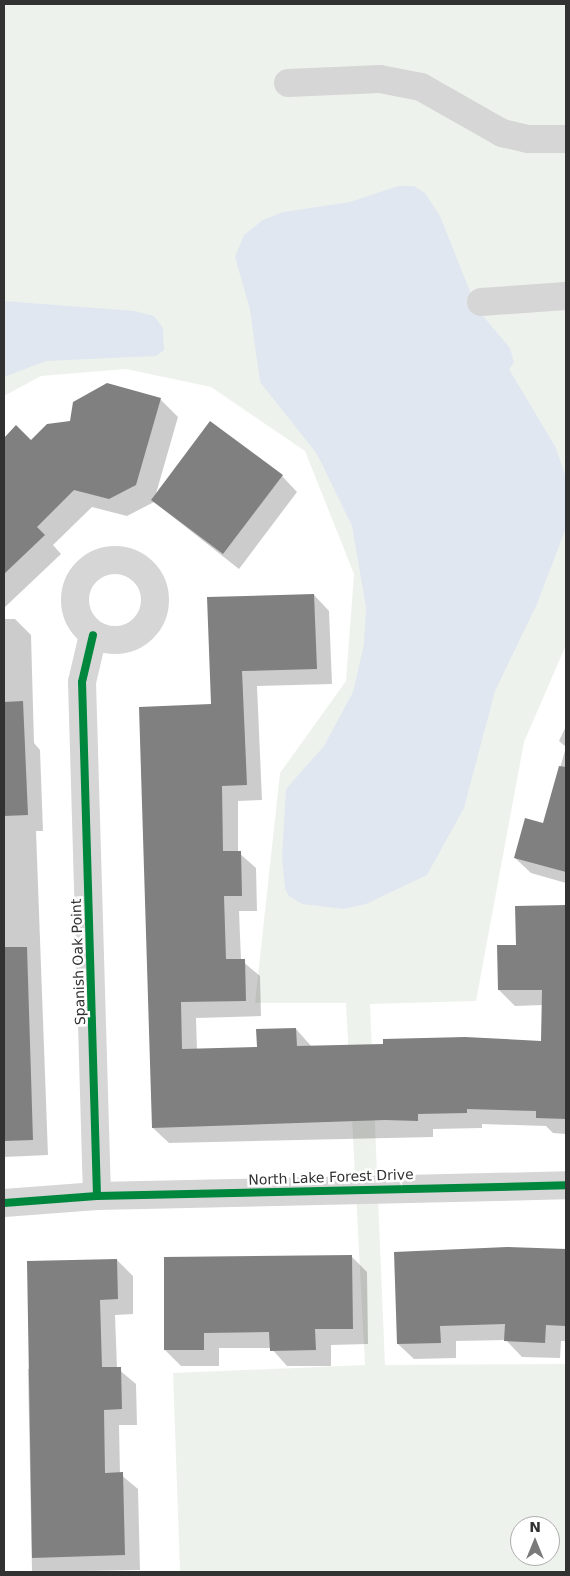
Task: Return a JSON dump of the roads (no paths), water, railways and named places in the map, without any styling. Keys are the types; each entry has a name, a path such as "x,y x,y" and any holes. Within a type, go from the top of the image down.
{"street":[{"path":"288,83 380,79 421,86 502,133 528,139 566,139"},
{"path":"482,302 566,296"},
{"name":"Spanish Oak Point","path":"93,635 82,682 96,1196"},
{"name":"North Lake Forest Drive","path":"96,1196 566,1185"},
{"path":"4,1203 96,1196"}]}
